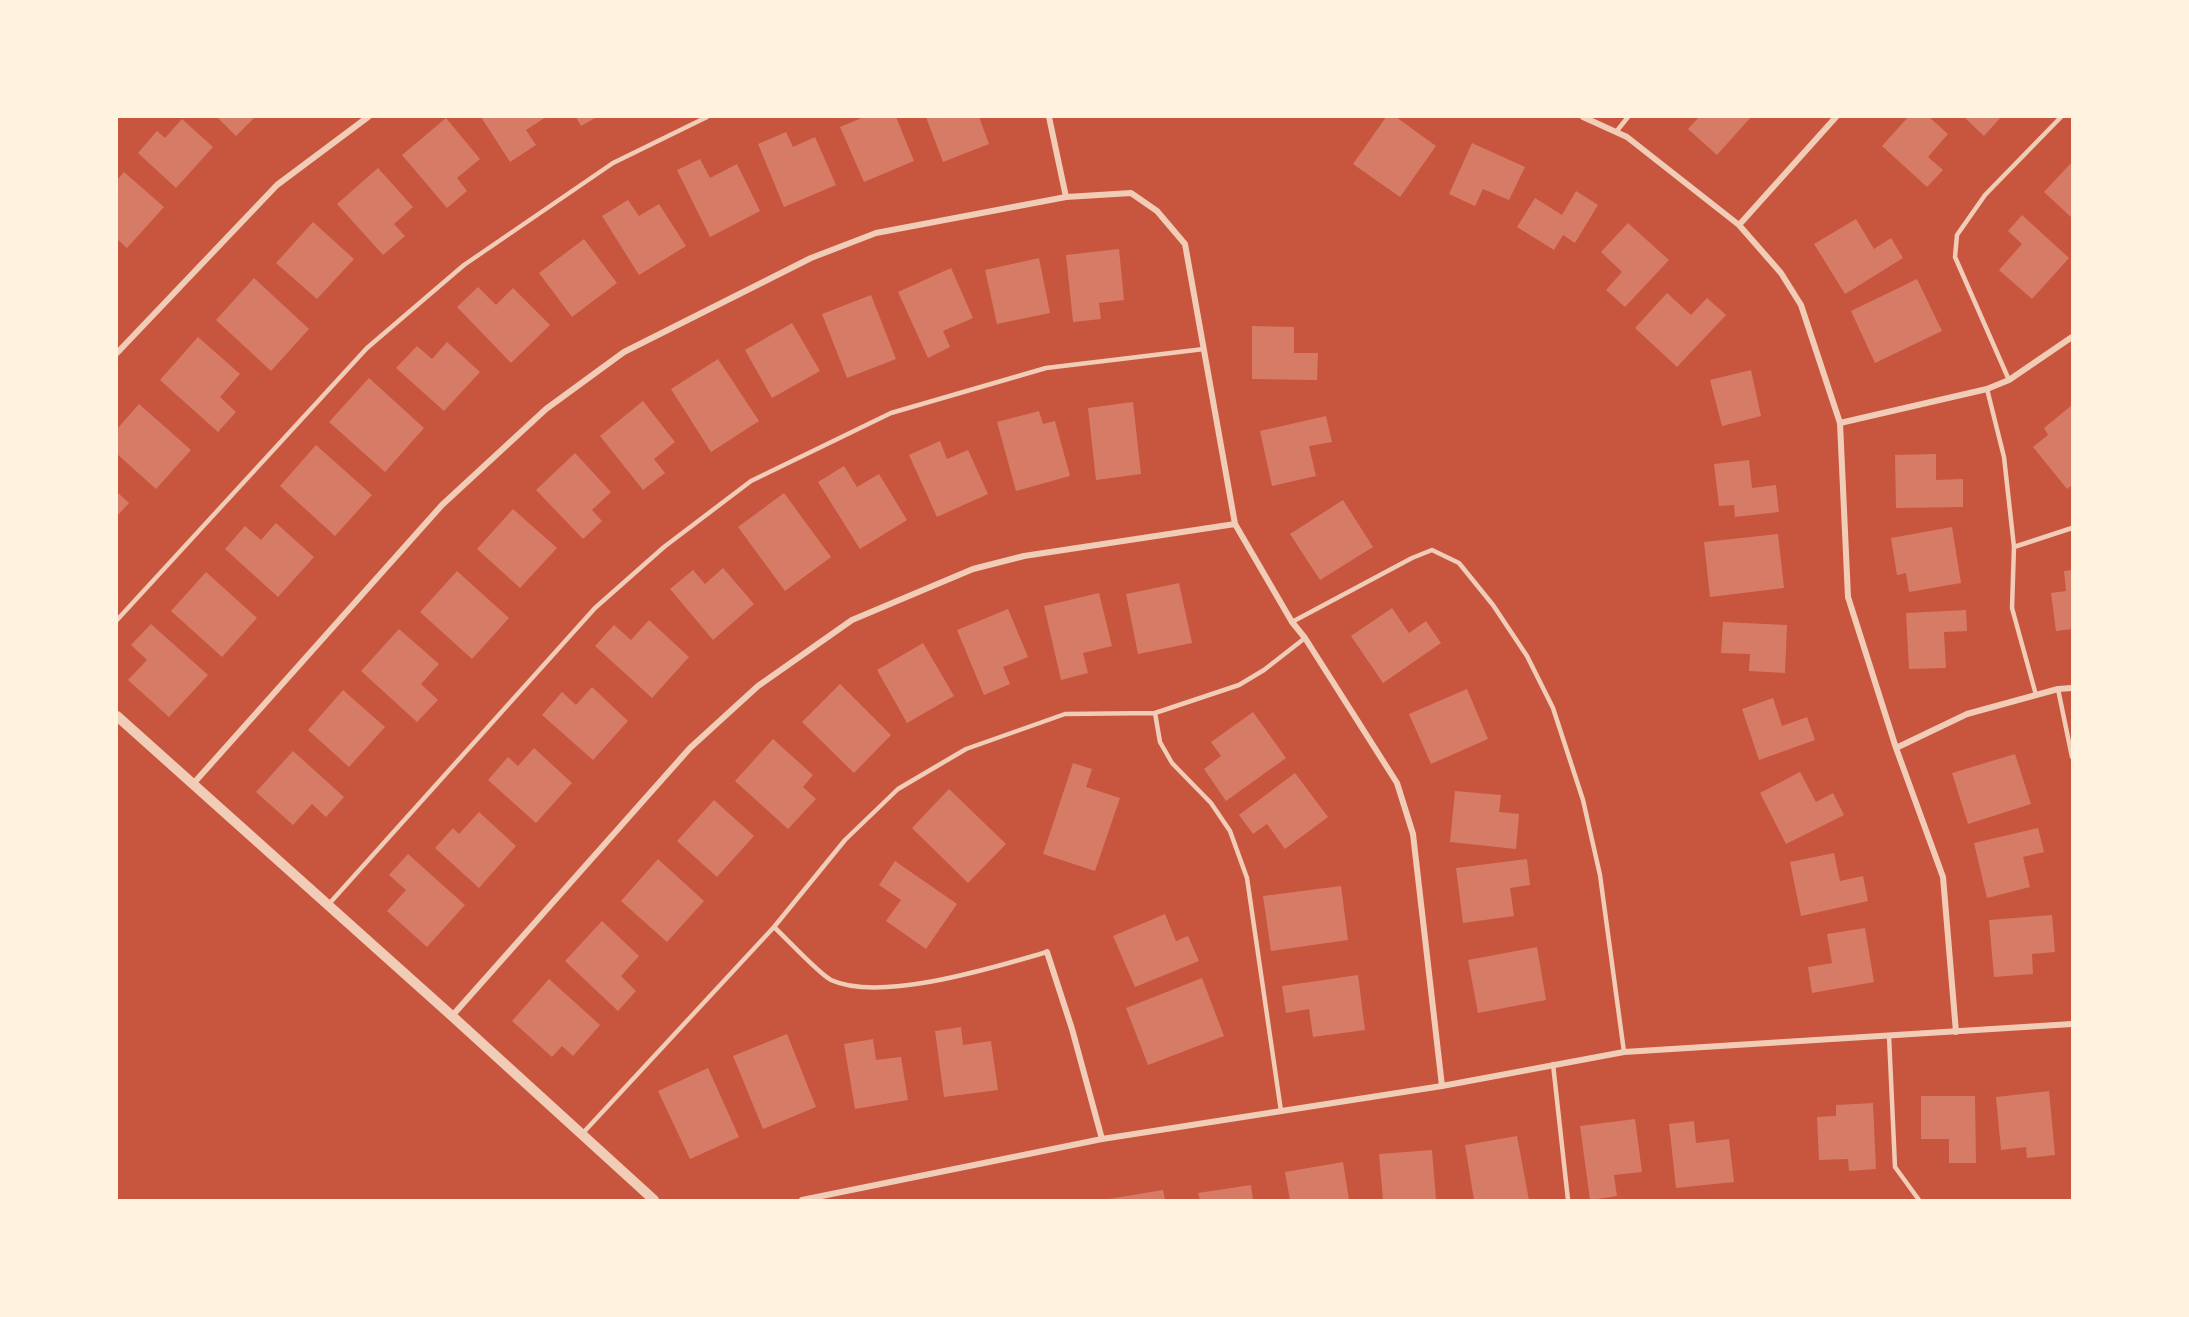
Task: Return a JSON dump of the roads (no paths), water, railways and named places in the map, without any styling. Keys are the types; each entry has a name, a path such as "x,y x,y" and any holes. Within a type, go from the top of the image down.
{"street":[{"path":"117,352 277,186 368,117"},
{"path":"1049,117 1066,197"},
{"path":"1583,117 1627,137 1739,225 1781,273 1801,305 1840,423 1848,597 1896,748 1943,877 1956,1032"},
{"path":"1739,225 1836,117"},
{"path":"193,783 442,505 546,408 624,352 811,258 876,233 1066,197 1131,194 1157,211 1185,243 1235,524 1292,622 1305,638 1397,783 1413,834 1442,1086"},
{"path":"1840,423 1987,389 2009,380 2072,337"},
{"path":"452,1016 690,748 758,686 852,620 973,569 1024,556 1235,524"},
{"path":"1896,748 1967,714 2058,689 2072,688"},
{"path":"117,716 654,1200"},
{"path":"1047,952 1072,1029 1102,1139"},
{"path":"802,1200 1102,1139 1442,1086 1624,1052 2072,1024"}],"lane":[{"path":"117,620 368,348 455,272 613,163 707,117"},
{"path":"1616,132 1628,117"},
{"path":"2009,380 1955,257 1957,235 1985,195 2061,117"},
{"path":"328,905 595,608 664,547 751,482 891,413 1046,368 1204,349"},
{"path":"1987,389 2004,457 2014,547 2012,608 2036,695"},
{"path":"2014,547 2072,528"},
{"path":"1292,622 1412,558 1432,550 1459,563 1493,605 1527,656 1553,708 1583,800 1600,875 1624,1052"},
{"path":"582,1134 774,927 845,840 898,789 966,749 1065,714 1155,713 1239,686 1305,638"},
{"path":"2058,689 2072,757"},
{"path":"1155,713 1160,742 1172,763 1211,803 1230,831 1247,878 1281,1111"},
{"path":"774,927 830,980 858,988 893,987 979,972 1047,952"},
{"path":"1889,1036 1896,1167 1919,1200"},
{"path":"1553,1064 1568,1200"}]}
